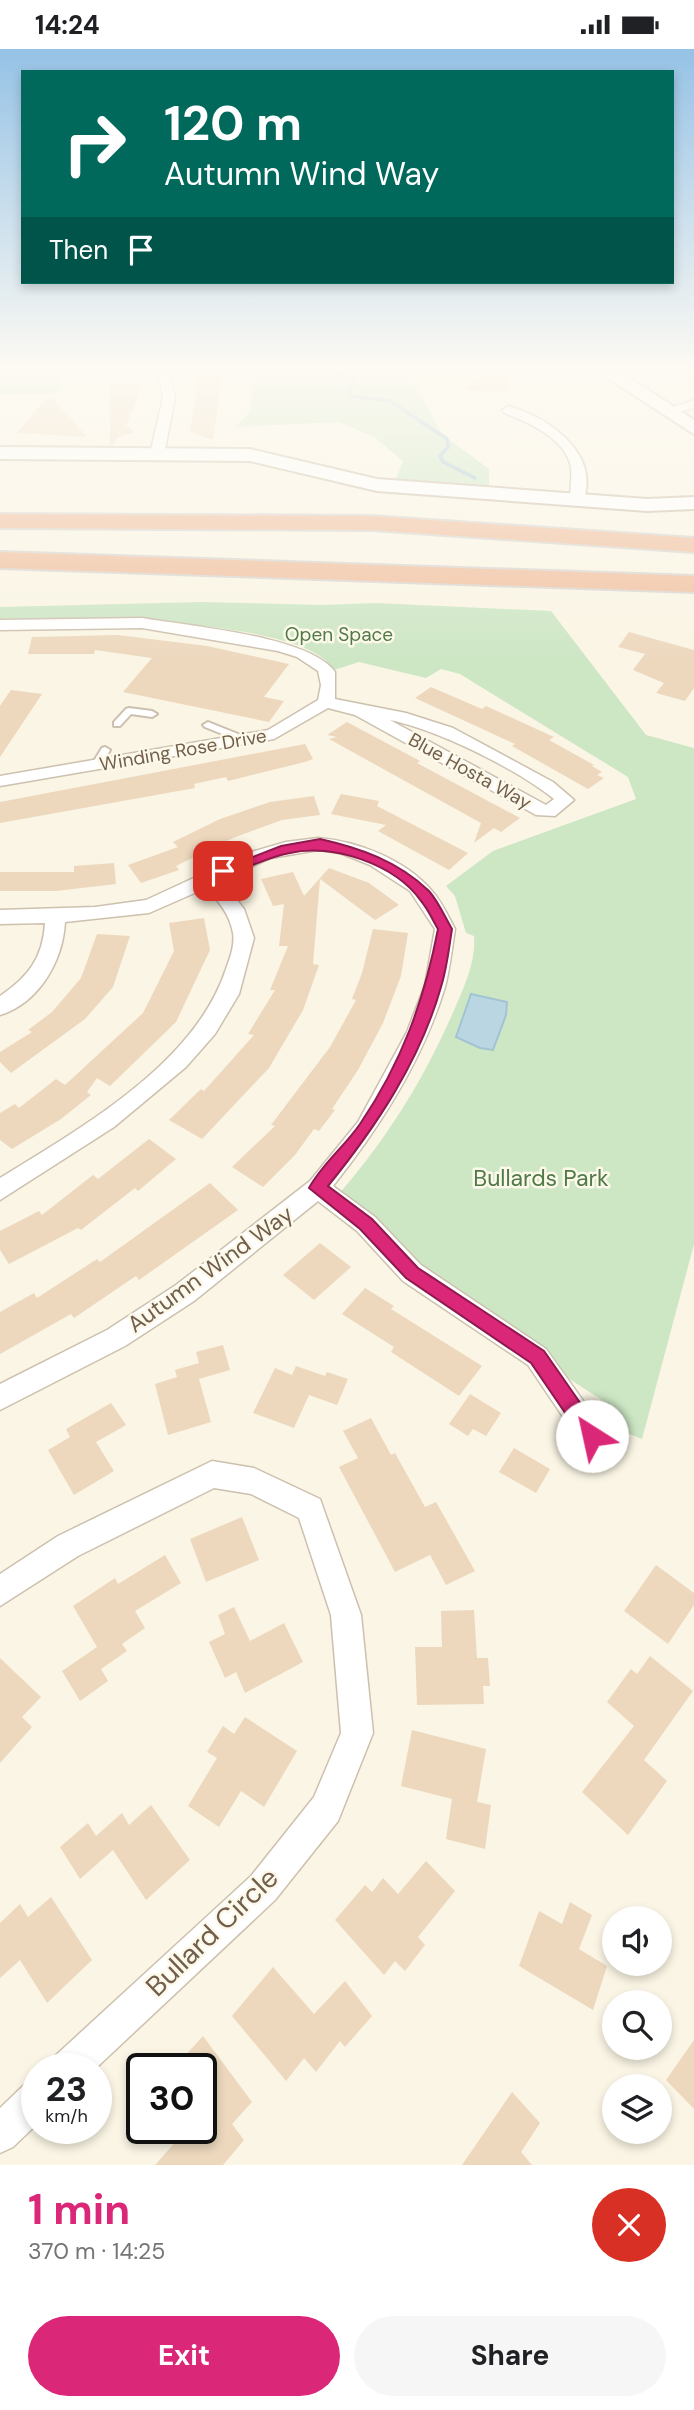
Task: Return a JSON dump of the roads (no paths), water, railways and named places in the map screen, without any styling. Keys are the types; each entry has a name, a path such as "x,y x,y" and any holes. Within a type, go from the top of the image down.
{"highway":[{"path":"156,520 372,534 464,548"},
{"path":"0,521 372,523 694,545"},
{"path":"0,542 319,547"},
{"path":"402,549 464,548 694,561"},
{"path":"0,560 694,584"},
{"path":"0,583 427,594 694,596"},
{"path":"427,594 694,609"}],"street":[{"path":"291,465 377,485 647,505 694,503"},
{"path":"577,465 578,501"},
{"path":"0,625 142,623 280,647 318,661 328,672 331,684 326,702"},
{"name":"Blue Hosta Way","path":"326,702 361,711 402,716 443,728 478,746 565,800 548,812 534,808 361,711"},
{"name":"Winding Rose Drive","path":"0,781 274,734 326,702"},
{"name":"Autumn Wind Way","path":"0,917 55,916 146,907 180,896 237,864 286,849 320,844 356,852 393,870 425,895 445,929 435,985 418,1033 366,1128 318,1188 185,1293 116,1338 0,1398"},
{"path":"0,1190 76,1144 124,1107 179,1061 211,1022 237,980 244,935 232,903 209,879"},
{"path":"0,1007 42,973 52,953 55,916"},
{"path":"318,1188 366,1224 412,1273 537,1357 592,1436"},
{"name":"Bullard Circle","path":"0,1591 68,1546 212,1474 254,1481 310,1509 346,1615 357,1733 326,1808 264,1888 85,2053"},
{"path":"0,2134 21,2114"}],"lane":[{"path":"117,724 129,711 152,713"},
{"path":"208,725 245,740"},
{"path":"96,766 104,750"}],"water":[{"path":"471,994 507,1002 506,1015 493,1050 480,1048 456,1037"}],"waterway":[{"path":"448,465 475,478"}],"park label":[{"name":"Open Space","path":"339,634"},
{"name":"Bullards Park","path":"541,1178"}]}
